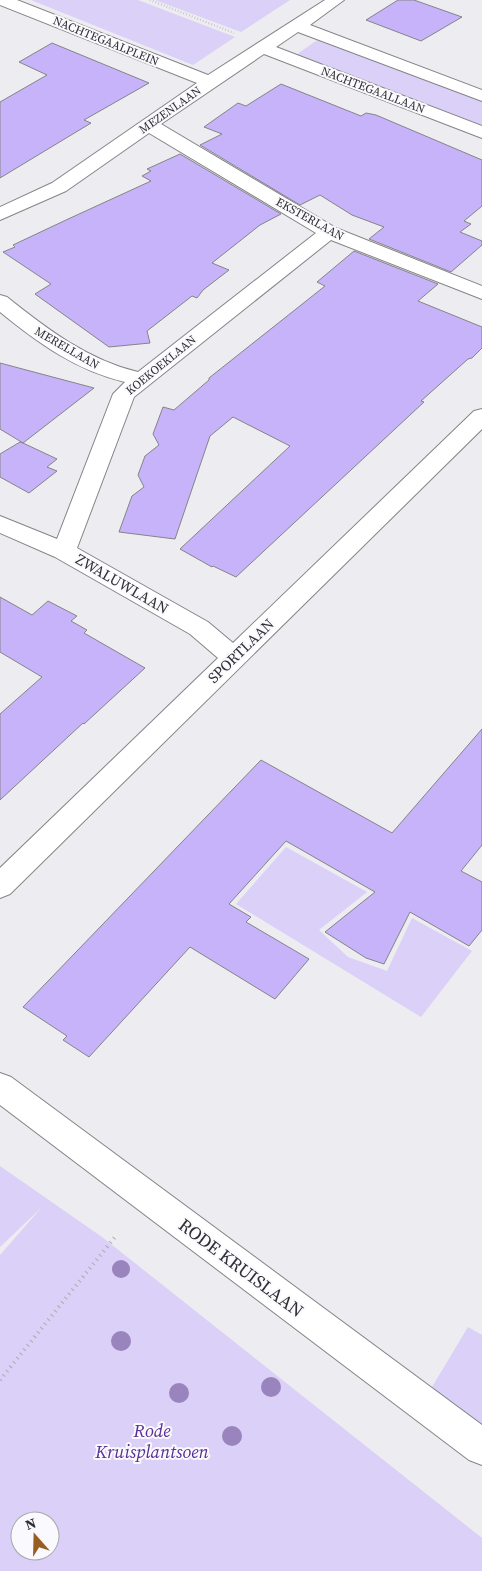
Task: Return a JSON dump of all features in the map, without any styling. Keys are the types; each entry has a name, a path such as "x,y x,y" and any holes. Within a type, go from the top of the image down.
{"street":[{"name":"NACHTEGAALPLEIN","path":"2,0 210,82"},
{"name":"MEZENLAAN","path":"0,214 59,187 210,82 336,0"},
{"path":"298,26 482,96"},
{"name":"NACHTEGAALLAAN","path":"266,47 482,132"},
{"name":"EKSTERLAAN","path":"149,125 329,232 482,293"},
{"name":"KOEKOEKLAAN","path":"64,551 124,394 329,232"},
{"name":"MERELLAAN","path":"0,301 31,327 63,348 104,369 141,379"},
{"name":"SPORTLAAN","path":"0,886 482,416"},
{"name":"ZWALUWLAAN","path":"0,524 64,551 199,628 234,658"},
{"name":"RODE KRUISLAAN","path":"0,1087 482,1447"}],"path":[{"path":"150,0 266,47"},
{"path":"0,1380 115,1237"}],"green space":[{"path":"31,0 138,0 235,37 193,65"},
{"path":"155,0 290,0 241,32"},
{"path":"320,38 482,101 482,127 296,55"},
{"path":"286,847 367,892 319,930 348,957 387,971 412,918 472,951 421,1017 236,904"},
{"name":"Rode Kruisplantsoen","path":"0,1166 102,1237 482,1538 482,1571 0,1571 0,1255 42,1207 0,1247"},
{"path":"468,1327 482,1335 482,1446 423,1402"}],"building":[{"path":"398,0 414,0 462,17 421,41 366,20"},
{"path":"52,43 149,83 84,120 91,123 0,178 0,102 47,75 19,62"},
{"path":"281,84 361,116 366,113 376,115 482,160 482,206 464,221 471,224 460,232 482,241 482,245 451,272 369,239 384,227 352,215 320,195 300,205 200,145 222,134 204,127 238,103 246,106"},
{"path":"180,154 281,214 260,225 212,263 229,270 203,290 197,298 192,296 147,331 150,343 109,347 35,294 51,284 3,252 15,247 13,245 151,181 142,176 151,171 147,169"},
{"path":"354,251 438,284 418,301 482,327 482,348 421,401 424,402 236,577 212,567 180,549 290,446 233,417 210,436 175,539 119,532 132,496 144,487 138,475 145,456 159,445 153,434 163,407 174,410 209,378 325,286 317,282"},
{"path":"0,363 94,388 23,443 0,429"},
{"path":"20,442 57,459 47,467 57,471 29,493 0,477 0,454"},
{"path":"0,597 32,615 48,601 77,616 71,621 87,630 84,633 145,668 0,800 0,714 42,677 0,652"},
{"path":"482,729 482,845 461,871 482,882 482,930 469,946 410,912 384,964 366,958 325,932 375,892 286,841 229,904 251,917 246,922 309,959 275,999 190,947 89,1057 63,1040 67,1036 23,1007 261,760 392,833"}]}
